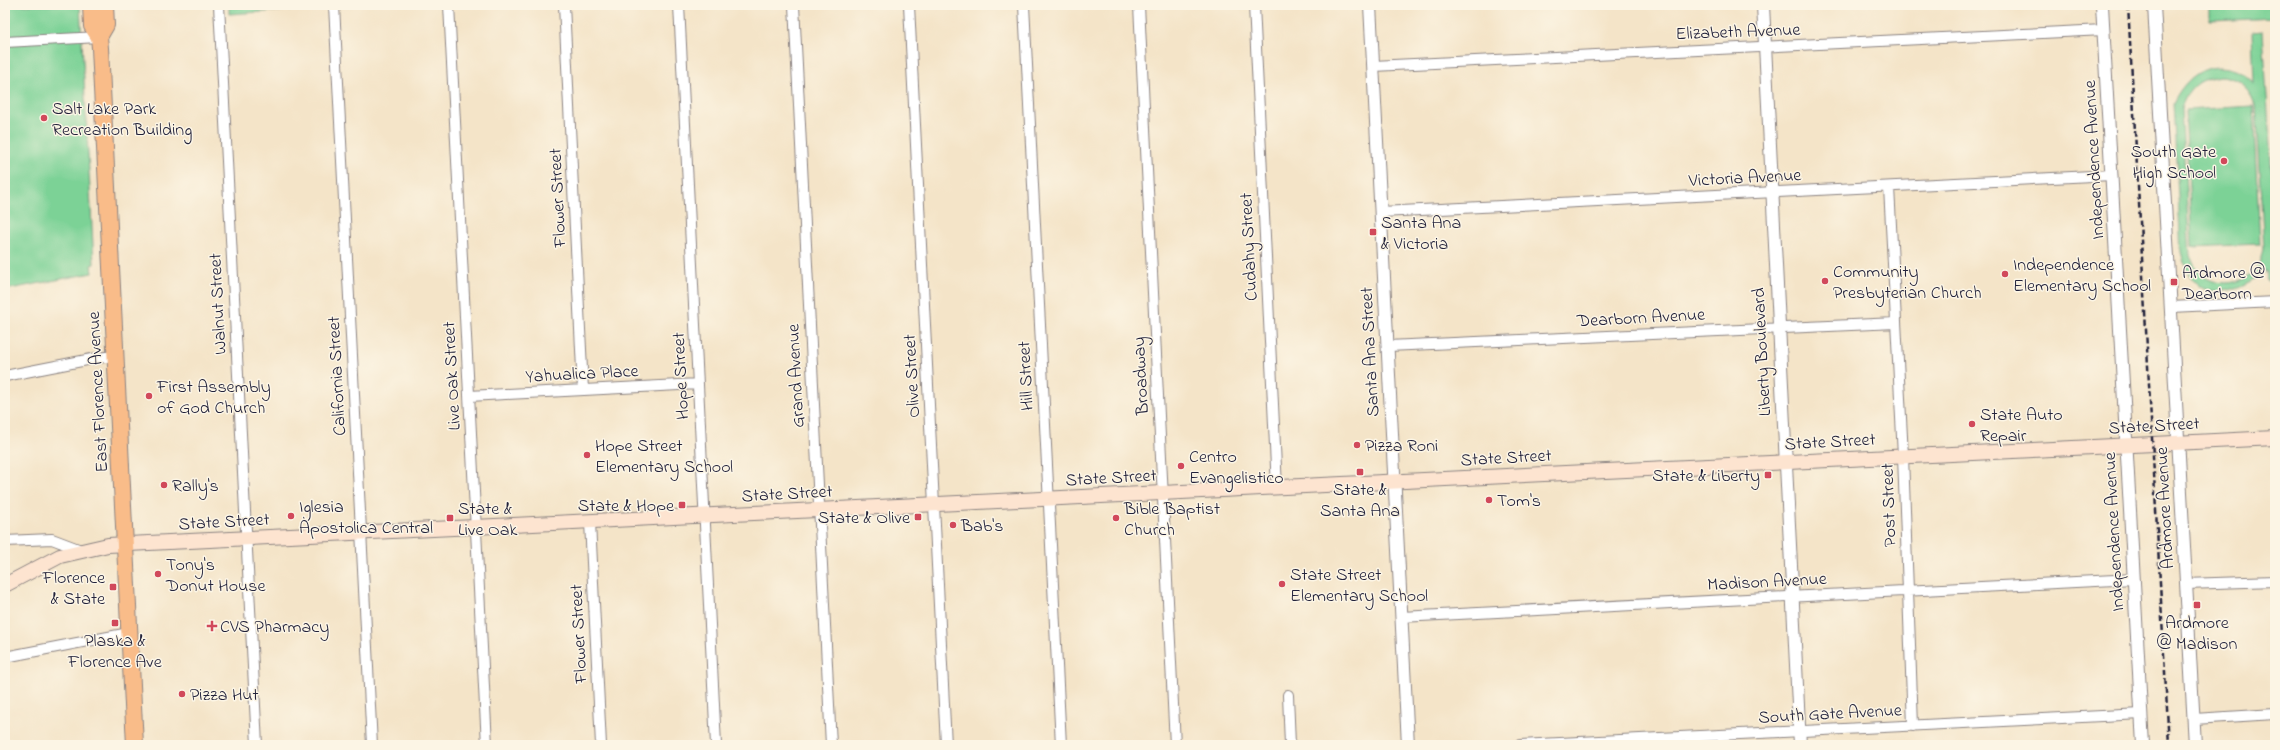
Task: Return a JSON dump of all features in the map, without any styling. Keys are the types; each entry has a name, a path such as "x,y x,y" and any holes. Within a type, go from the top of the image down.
{"main road":[{"name":"East Florence Avenue","path":"91,5 92,26 99,37 135,745"},
{"name":"East Florence Avenue","path":"99,37 106,26 105,5"},
{"name":"State Street","path":"5,585 50,560 81,550 124,544 360,534 2275,438"}],"street":[{"name":"Walnut Street","path":"219,5 257,745"},
{"name":"California Street","path":"334,5 372,745"},
{"name":"Live Oak Street","path":"449,5 487,745"},
{"name":"Flower Street","path":"564,5 583,390"},
{"name":"Hope Street","path":"679,5 716,745"},
{"name":"Grand Avenue","path":"794,5 831,745"},
{"name":"Olive Street","path":"909,5 946,745"},
{"name":"Hill Street","path":"1024,5 1061,745"},
{"name":"Broadway","path":"1139,5 1175,745"},
{"name":"Cudahy Street","path":"1254,5 1277,488"},
{"name":"Santa Ana Street","path":"1370,5 1388,346 1393,482 1408,745"},
{"name":"Liberty Boulevard","path":"1763,5 1800,745"},
{"name":"Independence Avenue","path":"2102,5 2143,745"},
{"name":"Ardmore Avenue","path":"2154,5 2195,745"},
{"name":"Elizabeth Avenue","path":"1373,66 2104,30"},
{"path":"5,42 99,37"},
{"name":"Victoria Avenue","path":"1381,212 2112,175"},
{"name":"Post Street","path":"1889,186 1903,456 1913,726"},
{"path":"2171,308 2275,302"},
{"name":"Dearborn Avenue","path":"1388,346 1896,323"},
{"path":"5,376 97,358 115,356"},
{"name":"Yahualica Place","path":"469,396 698,384"},
{"name":"Flower Street","path":"590,522 601,745"},
{"path":"5,541 52,539 81,550"},
{"name":"Madison Avenue","path":"1401,617 2134,579"},
{"path":"2186,584 2275,581"},
{"path":"5,656 129,633"},
{"path":"1288,695 1290,745"},
{"name":"South Gate Avenue","path":"1520,745 2142,714"},
{"path":"2194,719 2275,714"}],"green space":[{"path":"5,5 80,5 94,264 91,265 92,273 5,290"},
{"path":"229,5 325,5 325,8 229,14"},
{"path":"2210,5 2275,5 2275,18 2210,21"},
{"path":"2263,31 2275,229 2275,281 2267,281 2266,270 2242,286 2222,291 2213,291 2204,288 2193,280 2186,269 2181,252 2173,103 2178,93 2192,77 2209,68 2219,67 2230,69 2243,74 2254,83 2252,32","holes":["2213,77 2227,77 2238,81 2246,89 2255,106 2264,248 2260,263 2255,271 2248,277 2239,281 2221,283 2212,281 2197,270 2190,256 2181,108 2187,95 2200,82"]},
{"path":"2253,106 2260,244 2192,247 2185,110"}],"railway":[{"path":"2128,5 2169,745"}],"place":[{"name":"Salt Lake Park Recreation Building","path":"44,118"},
{"name":"South Gate High School","path":"2224,161"},
{"name":"Santa Ana & Victoria","path":"1373,232"},
{"name":"Independence Elementary School","path":"2005,274"},
{"name":"Community Presbyterian Church","path":"1825,281"},
{"name":"Ardmore @ Dearborn","path":"2174,282"},
{"name":"First Assembly of God Church","path":"149,396"},
{"name":"State Auto Repair","path":"1972,424"},
{"name":"Pizza Roni","path":"1357,445"},
{"name":"Hope Street Elementary School","path":"587,455"},
{"name":"Centro Evangelistico","path":"1181,466"},
{"name":"State & Santa Ana","path":"1360,472"},
{"name":"State & Liberty","path":"1768,475"},
{"name":"Rally's","path":"164,485"},
{"name":"Tom's","path":"1489,500"},
{"name":"State & Hope","path":"682,505"},
{"name":"Iglesia Apostolica Central","path":"291,516"},
{"name":"State & Olive","path":"918,517"},
{"name":"State & Live Oak","path":"450,518"},
{"name":"Bible Baptist Church","path":"1116,518"},
{"name":"Bab's","path":"953,525"},
{"name":"Tony's Donut House","path":"158,574"},
{"name":"State Street Elementary School","path":"1282,584"},
{"name":"Florence & State","path":"113,587"},
{"name":"Ardmore @ Madison","path":"2197,605"},
{"name":"Plaska & Florence Ave","path":"115,623"},
{"name":"CVS Pharmacy","path":"212,626"},
{"name":"Pizza Hut","path":"182,694"}]}
